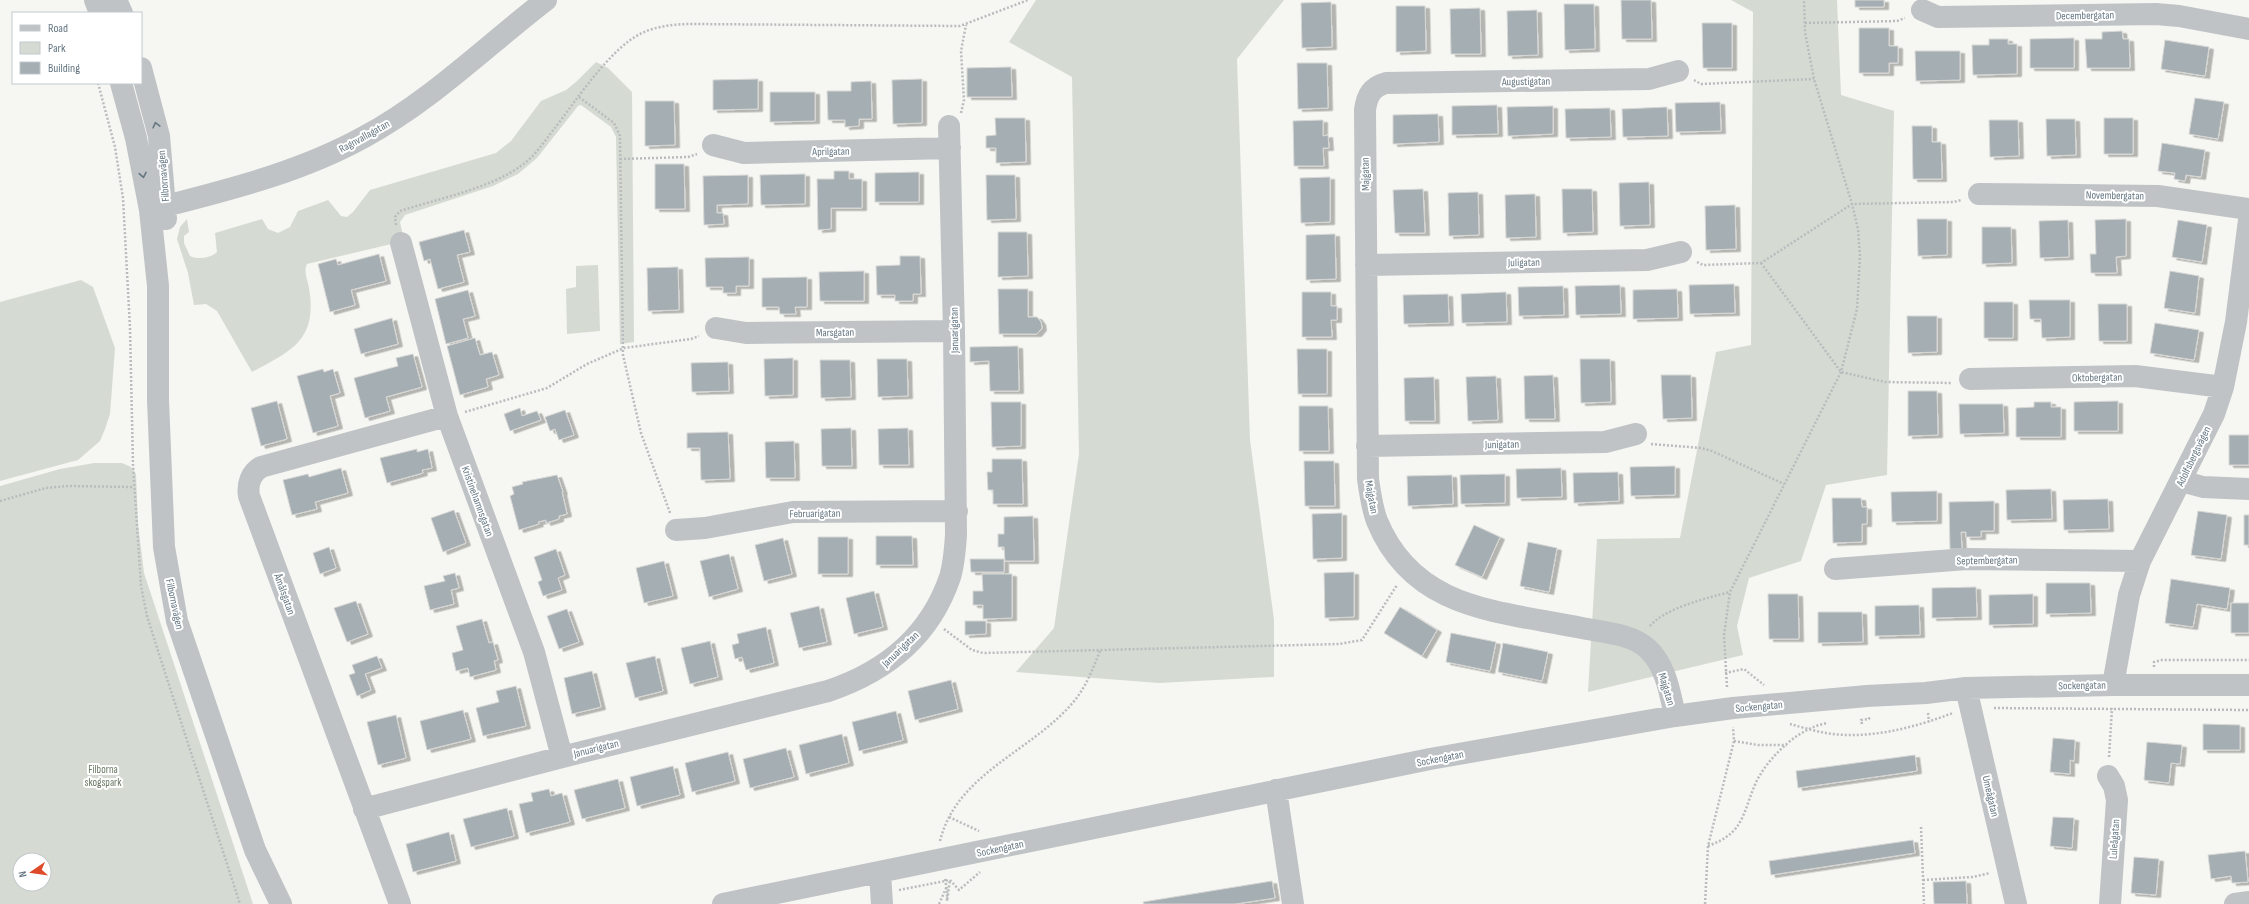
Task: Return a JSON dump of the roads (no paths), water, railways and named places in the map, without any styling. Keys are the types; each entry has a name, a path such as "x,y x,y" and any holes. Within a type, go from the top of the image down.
{"street":[{"path":"95,0 100,12"},
{"path":"116,0 122,12"},
{"name":"Ragnvallagatan","path":"158,208 281,173 323,158 365,137 428,95 546,0"},
{"name":"Decembergatan","path":"1922,10 1938,17 2156,14 2179,16 2249,29"},
{"name":"Augustigatan","path":"1373,88 1386,83 1649,79 1678,71"},
{"name":"Filbornavägen","path":"142,72 159,136 158,400 163,531 177,621 255,850 280,904"},
{"name":"Filbornavägen","path":"121,84 136,138 158,208"},
{"name":"Majgatan","path":"1373,88 1366,101 1365,110 1366,265 1368,479 1377,519 1394,553 1418,579 1441,594 1478,607 1607,632 1638,642 1648,649 1664,673 1675,716"},
{"name":"Januarigatan","path":"364,809 846,685 881,668 896,656 929,618 950,576 956,536 957,511 954,331 949,126"},
{"name":"Aprilgatan","path":"713,145 744,153 950,148"},
{"name":"Novembergatan","path":"1979,194 2158,196 2249,209"},
{"name":"Adolfsbergsvägen","path":"2113,685 2129,595 2140,561 2214,414 2223,387 2236,322 2249,220"},
{"name":"Kristinehamnsgatan","path":"401,243 447,416 534,652 562,757"},
{"name":"Juligatan","path":"1366,265 1647,260 1681,252"},
{"name":"Marsgatan","path":"716,328 746,333 954,331"},
{"name":"Oktobergatan","path":"1970,379 2135,376 2223,387"},
{"name":"Åmålsgatan","path":"400,904 249,496 249,484 256,470 266,466 447,416"},
{"name":"Junigatan","path":"1368,446 1605,442 1636,434"},
{"path":"2181,480 2210,487 2249,489"},
{"name":"Februarigatan","path":"676,530 705,528 793,512 957,511"},
{"name":"Septembergatan","path":"1835,569 1967,559 2140,561"},
{"name":"Sockengatan","path":"723,904 1430,759 1675,716 1733,708 1867,696 1926,693 1969,697 2113,685 2249,685"},
{"name":"Umeågatan","path":"1969,697 2016,904"},
{"name":"Luleågatan","path":"2108,776 2114,786 2117,800 2110,904"},
{"path":"1276,790 1293,904"},
{"path":"880,873 882,904"},
{"path":"2235,904 2249,902"}],"park label":[{"name":"Filborna skogspark","path":"103,775"}]}
